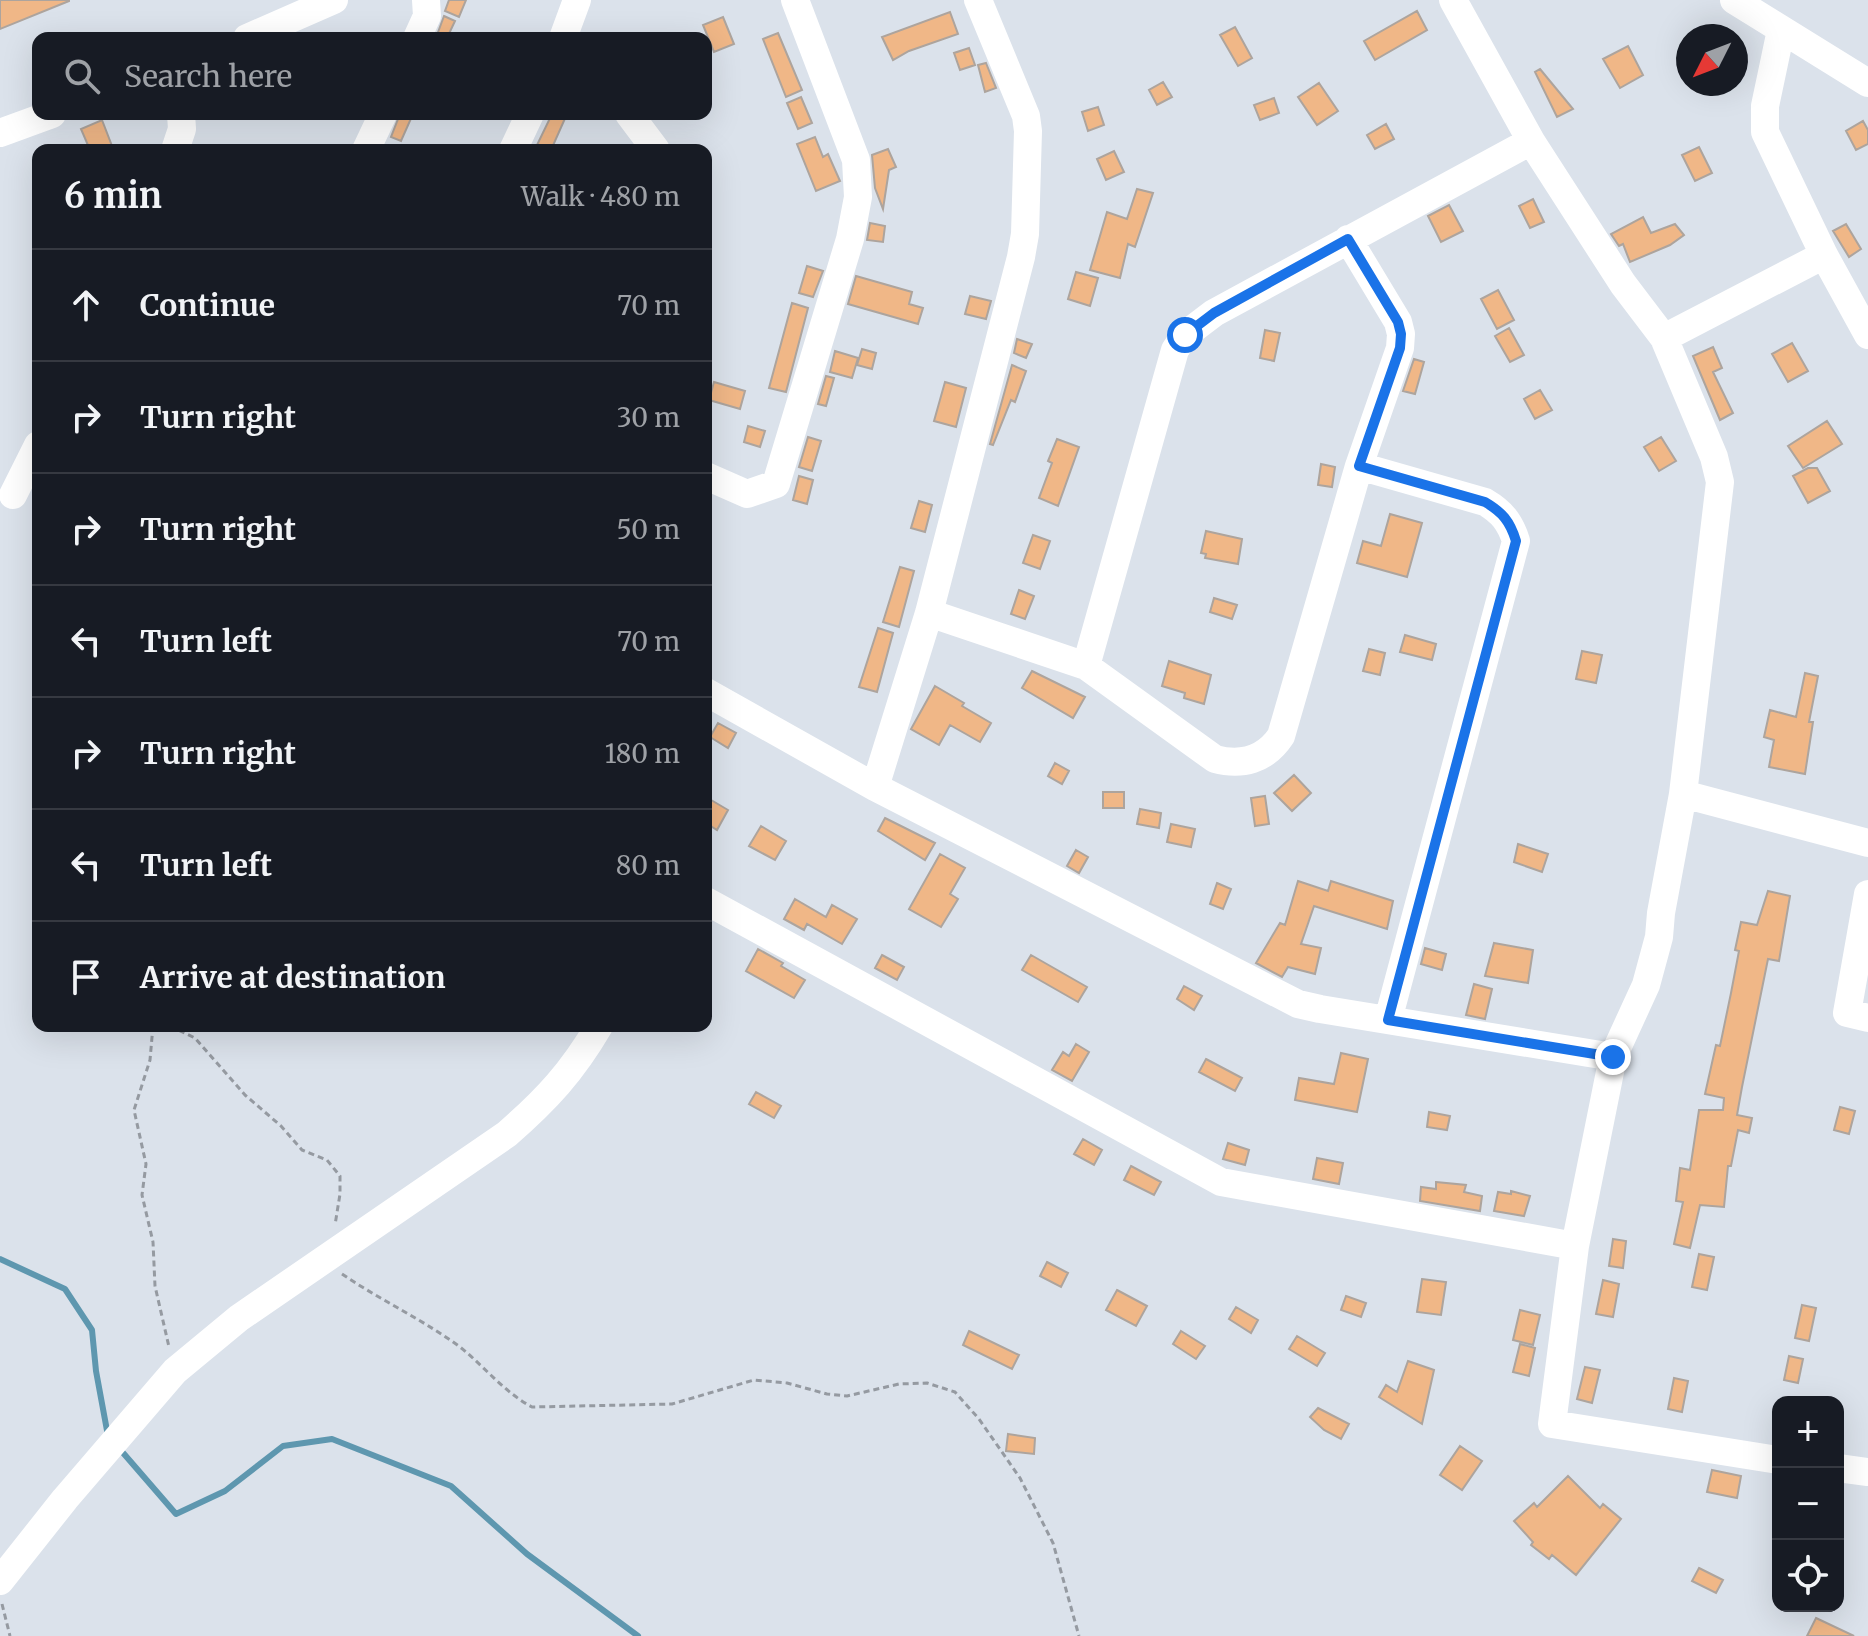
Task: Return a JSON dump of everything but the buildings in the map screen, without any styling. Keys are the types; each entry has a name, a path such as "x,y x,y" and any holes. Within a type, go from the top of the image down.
{"street":[{"path":"261,32 334,0"},
{"path":"420,32 427,16 426,0"},
{"path":"565,32 577,0"},
{"path":"712,479 747,494 776,484 850,239 858,197 856,160 795,0"},
{"path":"875,787 929,613 1025,234 1026,116 978,0"},
{"path":"1453,0 1531,141 1623,284 1664,338 1714,457 1720,482 1683,794 1656,955 1646,985 1613,1057 1575,1246 1552,1424 1772,1459"},
{"path":"1734,0 1868,83"},
{"path":"1781,30 1765,106 1765,132 1824,255 1868,335"},
{"path":"2,125 32,118"},
{"path":"177,144 181,120"},
{"path":"369,144 380,120"},
{"path":"516,144 527,120"},
{"path":"634,120 652,144"},
{"path":"1086,666 1175,350 1185,335 1214,313 1531,141"},
{"path":"929,613 1086,666 1215,759 1242,762 1259,757 1273,748 1281,736 1359,466 1400,348 1398,322 1348,239"},
{"path":"1664,338 1824,255"},
{"path":"13,495 32,457"},
{"path":"1359,466 1485,502 1501,511 1511,525 1516,541 1388,1020"},
{"path":"712,695 875,787 1298,1004 1613,1057"},
{"path":"1683,794 1868,843"},
{"path":"1868,894 1847,1013 1868,1018"},
{"path":"712,904 1221,1182 1575,1246"},
{"path":"0,1581 65,1499 172,1375 239,1318 507,1134 547,1100 581,1058 596,1032"},
{"path":"1844,1469 1868,1472"}],"path":[{"path":"152,1032 150,1060 134,1110 146,1164 142,1195 153,1242 155,1286 172,1375"},
{"path":"182,1032 195,1038 245,1095 281,1126 302,1150 327,1160 340,1176 328,1256 358,1284 415,1316 462,1349 514,1397 532,1407 672,1404 754,1380 787,1383 847,1396 899,1384 927,1383 955,1392 979,1419 1026,1491 1053,1543 1079,1636"},
{"path":"0,1597 10,1636"}],"waterway":[{"path":"0,1259 65,1289 92,1330 108,1436"},
{"path":"118,1447 176,1514 225,1491 283,1446 332,1439 451,1486 527,1554 638,1636"}],"route":[{"path":"1185,335 1214,313 1348,239 1398,322 1400,348 1359,466 1485,502 1501,511 1511,525 1516,541 1388,1020 1613,1057"}]}
